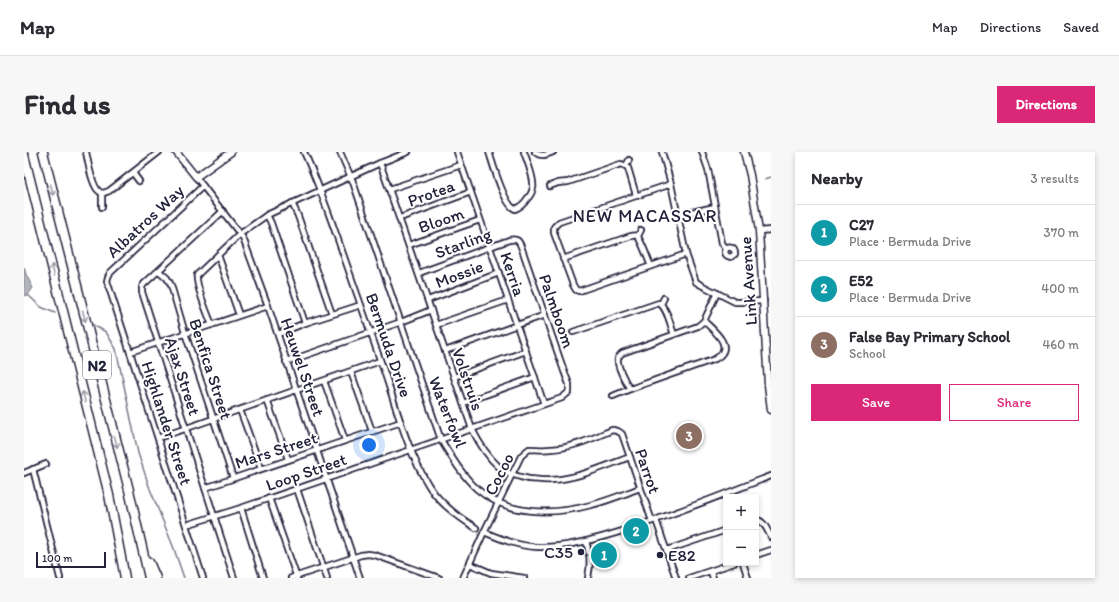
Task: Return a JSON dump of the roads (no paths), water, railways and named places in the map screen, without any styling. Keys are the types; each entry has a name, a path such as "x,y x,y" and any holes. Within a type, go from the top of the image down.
{"highway":[{"name":"N2","path":"42,152 129,490 149,578"},
{"name":"N2","path":"24,155 129,578"},
{"path":"112,512 125,578"},
{"path":"138,533 156,578"}],"street":[{"path":"86,152 94,186 102,193"},
{"path":"102,193 109,191 159,152"},
{"path":"176,152 196,177"},
{"name":"Albatros Way","path":"196,177 231,152"},
{"name":"Bermuda Drive","path":"304,152 320,190 371,332 410,451 430,488 439,499 454,513 476,528"},
{"name":"Waterfowl","path":"340,152 351,176 441,440 464,475 478,489 499,502 514,508 548,512 590,505 640,488"},
{"path":"212,325 196,279 201,271 240,234 268,215 292,203 408,152"},
{"name":"Kerria","path":"457,152 544,404"},
{"path":"489,152 506,200 512,208 515,209 520,207 525,202 531,194 534,184 524,152"},
{"path":"535,152 541,155 553,152"},
{"path":"663,152 686,254 696,282 735,302 764,300"},
{"path":"702,152 708,169 714,208 722,243 726,249"},
{"name":"Link Avenue","path":"744,152 750,175 759,231 771,410"},
{"path":"626,166 629,160"},
{"name":"Volstruis","path":"380,163 472,429 481,445 499,468 512,475 522,478 550,480 576,476 630,457"},
{"path":"550,186 568,182 618,164 623,164 629,171 636,195"},
{"path":"390,189 461,165"},
{"path":"132,173 139,181"},
{"name":"Heuwel Street","path":"196,177 243,238 278,334 286,362 318,451 360,578"},
{"path":"568,182 570,187"},
{"path":"671,184 557,223 554,227 554,232 572,286 576,290 580,291 686,254"},
{"name":"Albatros Way","path":"108,277 203,186"},
{"name":"Protea","path":"400,218 471,192"},
{"path":"102,193 102,207"},
{"path":"292,203 298,216 332,314"},
{"path":"678,216 714,208"},
{"name":"Ajax Street","path":"222,211 144,284 142,287 142,292 234,578"},
{"path":"268,215 305,323"},
{"name":"Bloom","path":"409,245 480,220"},
{"path":"638,236 642,230"},
{"path":"759,231 771,230"},
{"path":"563,259 631,236 638,236"},
{"path":"638,236 651,266"},
{"name":"Starling","path":"419,273 509,240 517,240"},
{"name":"Palmboom","path":"517,240 522,249 569,384 569,392"},
{"path":"218,255 239,315"},
{"name":"Benfica Street","path":"159,271 167,278 171,285 185,333 233,478"},
{"name":"Mossie","path":"428,300 499,273"},
{"name":"Highlander Street","path":"108,277 107,281 203,578"},
{"path":"630,389 618,360 620,355 674,334 695,328 704,321 717,293"},
{"path":"661,304 664,298"},
{"path":"436,325 508,300"},
{"path":"573,332 589,330 656,303 661,304 666,311 674,334"},
{"path":"278,334 305,323 361,305"},
{"path":"130,352 268,306"},
{"path":"286,362 431,310"},
{"path":"445,351 545,315"},
{"path":"613,396 715,359 719,356 723,349 720,337 704,321"},
{"path":"454,377 526,351"},
{"path":"158,438 380,361"},
{"path":"351,372 372,431"},
{"path":"463,403 535,377"},
{"path":"324,381 345,440"},
{"name":"Loop Street","path":"186,525 410,451 562,398 569,392"},
{"path":"267,400 288,460"},
{"path":"240,410 261,468"},
{"name":"Mars Street","path":"205,488 401,422"},
{"name":"Cocoo","path":"463,578 521,456 529,449 550,450 566,448 612,430 619,431"},
{"name":"Parrot","path":"619,431 622,434 640,488 667,550 676,578"},
{"path":"24,473 46,464"},
{"path":"32,469 60,578"},
{"path":"484,532 511,542 536,547 586,542 654,521 771,476"},
{"path":"298,489 327,578"},
{"path":"269,498 297,577"},
{"path":"241,508 263,578"},
{"path":"759,520 762,521 771,537"},
{"path":"667,550 723,531"},
{"path":"586,542 591,566 588,578"},
{"path":"759,554 771,550"},
{"path":"291,578 324,568 361,554 375,555 428,576 439,578"},
{"path":"470,564 500,576 524,578"},
{"path":"689,578 726,566"},
{"path":"744,566 748,578"},
{"path":"711,572 713,578"}],"waterway":[{"path":"765,179 771,177"},
{"path":"28,295 41,307 55,313"},
{"path":"93,325 106,332 116,349 138,453 184,578"}],"place":[{"name":"False Bay Primary School","path":"689,436"},
{"name":"E52","path":"636,531"},
{"name":"C35","path":"581,552"},
{"name":"C27","path":"604,555"},
{"name":"E82","path":"660,555"}],"district":[{"name":"NEW MACASSAR","path":"645,216"}]}
